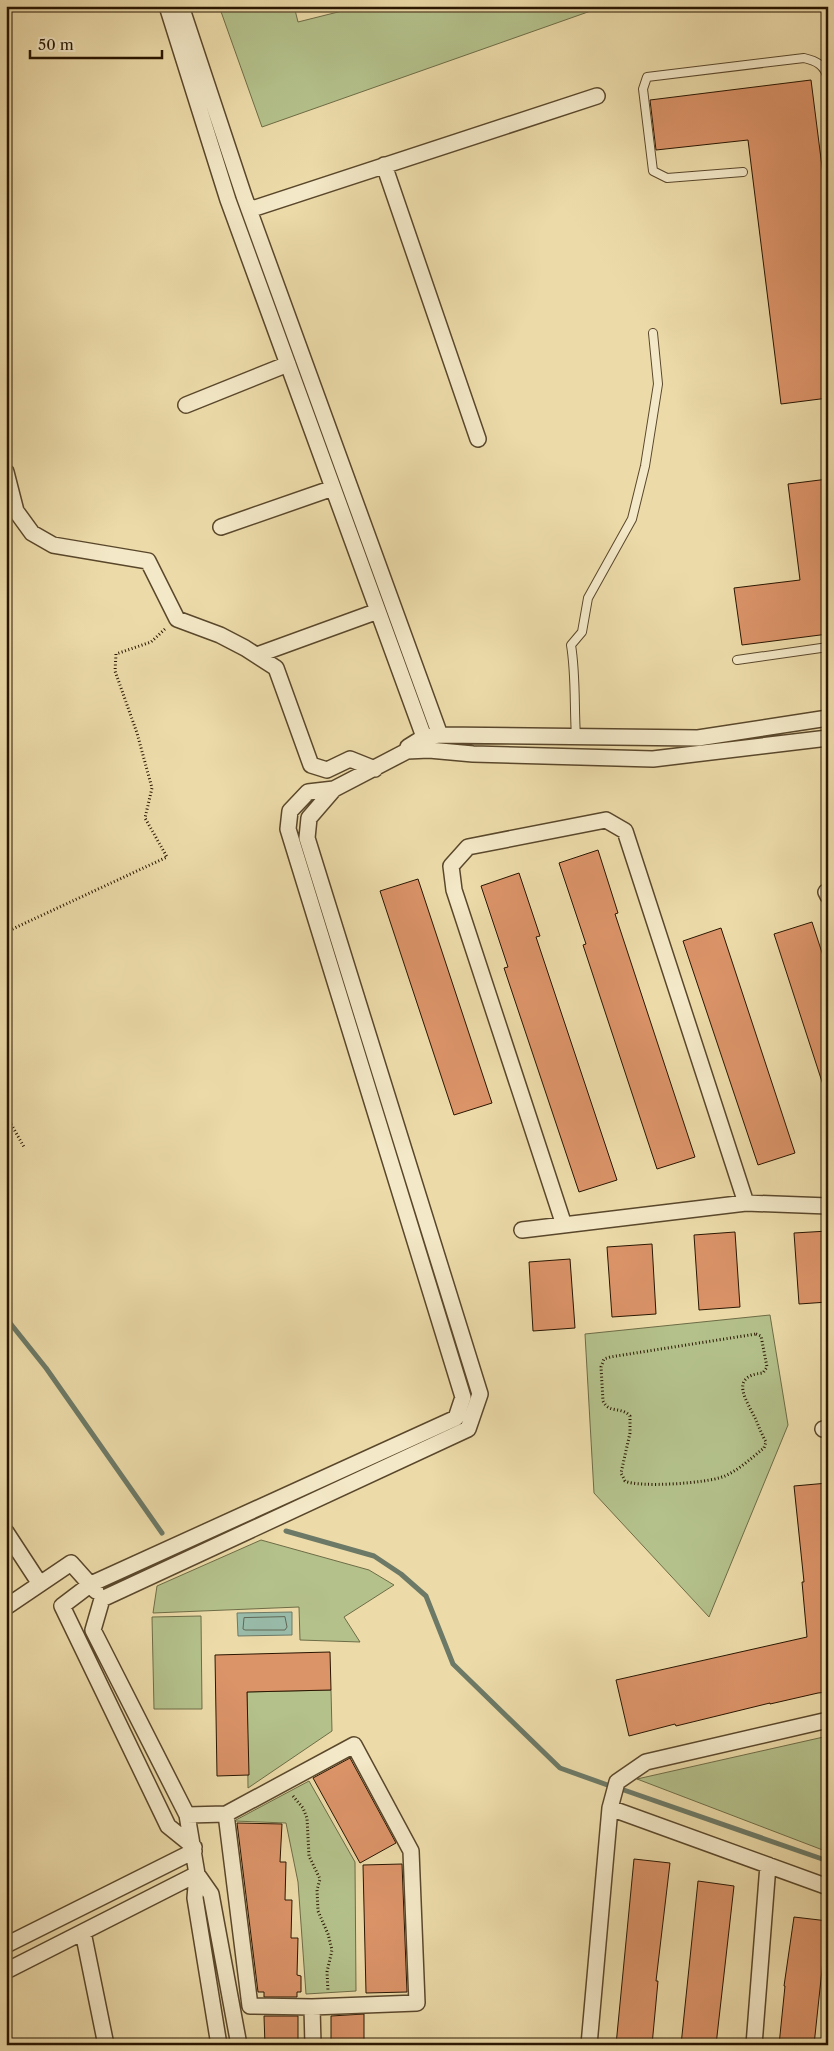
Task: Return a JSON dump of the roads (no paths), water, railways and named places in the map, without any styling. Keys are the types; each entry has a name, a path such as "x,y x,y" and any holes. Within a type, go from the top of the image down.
{"street":[{"path":"166,6 228,200 424,737"},
{"path":"181,6 249,210 440,735"},
{"path":"249,210 596,96"},
{"path":"384,165 478,439"},
{"path":"186,405 288,364"},
{"path":"6,472 16,511 32,533 53,545 148,561 177,619 220,635 258,655 276,668 311,765 327,770 350,759 375,769"},
{"path":"220,527 333,488"},
{"path":"258,655 378,611"},
{"path":"194,1849 168,1826 62,1606 91,1584 456,1418 463,1397 288,829 290,811 308,792 334,789 407,751 408,747 424,737 440,735 698,738 828,718"},
{"path":"407,751 429,750 474,754 653,759 828,738"},
{"path":"219,2045 194,1898 198,1874 187,1815 93,1630 102,1599 468,1429 480,1394 306,838 309,818 334,789"},
{"path":"564,1225 454,890 451,866 468,847 606,820 625,831 746,1203"},
{"path":"522,1230 746,1203 828,1206"},
{"path":"6,1532 40,1584"},
{"path":"6,1607 70,1563 91,1584 102,1599"},
{"path":"589,2045 610,1808 618,1782 646,1762 819,1720 828,1720"},
{"path":"187,1815 226,1814 354,1745 411,1851 417,2003 312,2007 250,2006 226,1814"},
{"path":"610,1808 828,1887"},
{"path":"6,1946 194,1849"},
{"path":"754,2045 768,1865"},
{"path":"6,1971 198,1874"},
{"path":"198,1874 211,1894 239,2045"},
{"path":"83,1932 106,2045"},
{"path":"312,2007 313,2045"}],"lane":[{"path":"743,172 667,178 654,171 643,89 647,78 804,58 816,60 826,71 828,78"},
{"path":"576,737 573,690 575,671 571,645 582,632 588,598 632,519 645,466 658,384 653,334"},
{"path":"737,660 828,647"}],"water":[{"path":"292,1612 292,1635 238,1636 237,1613"}],"waterway":[{"path":"6,1318 46,1368 162,1533"},
{"path":"286,1531 374,1556 401,1574 426,1596 453,1664 560,1768 613,1787"},
{"path":"621,1789 828,1861"}]}
